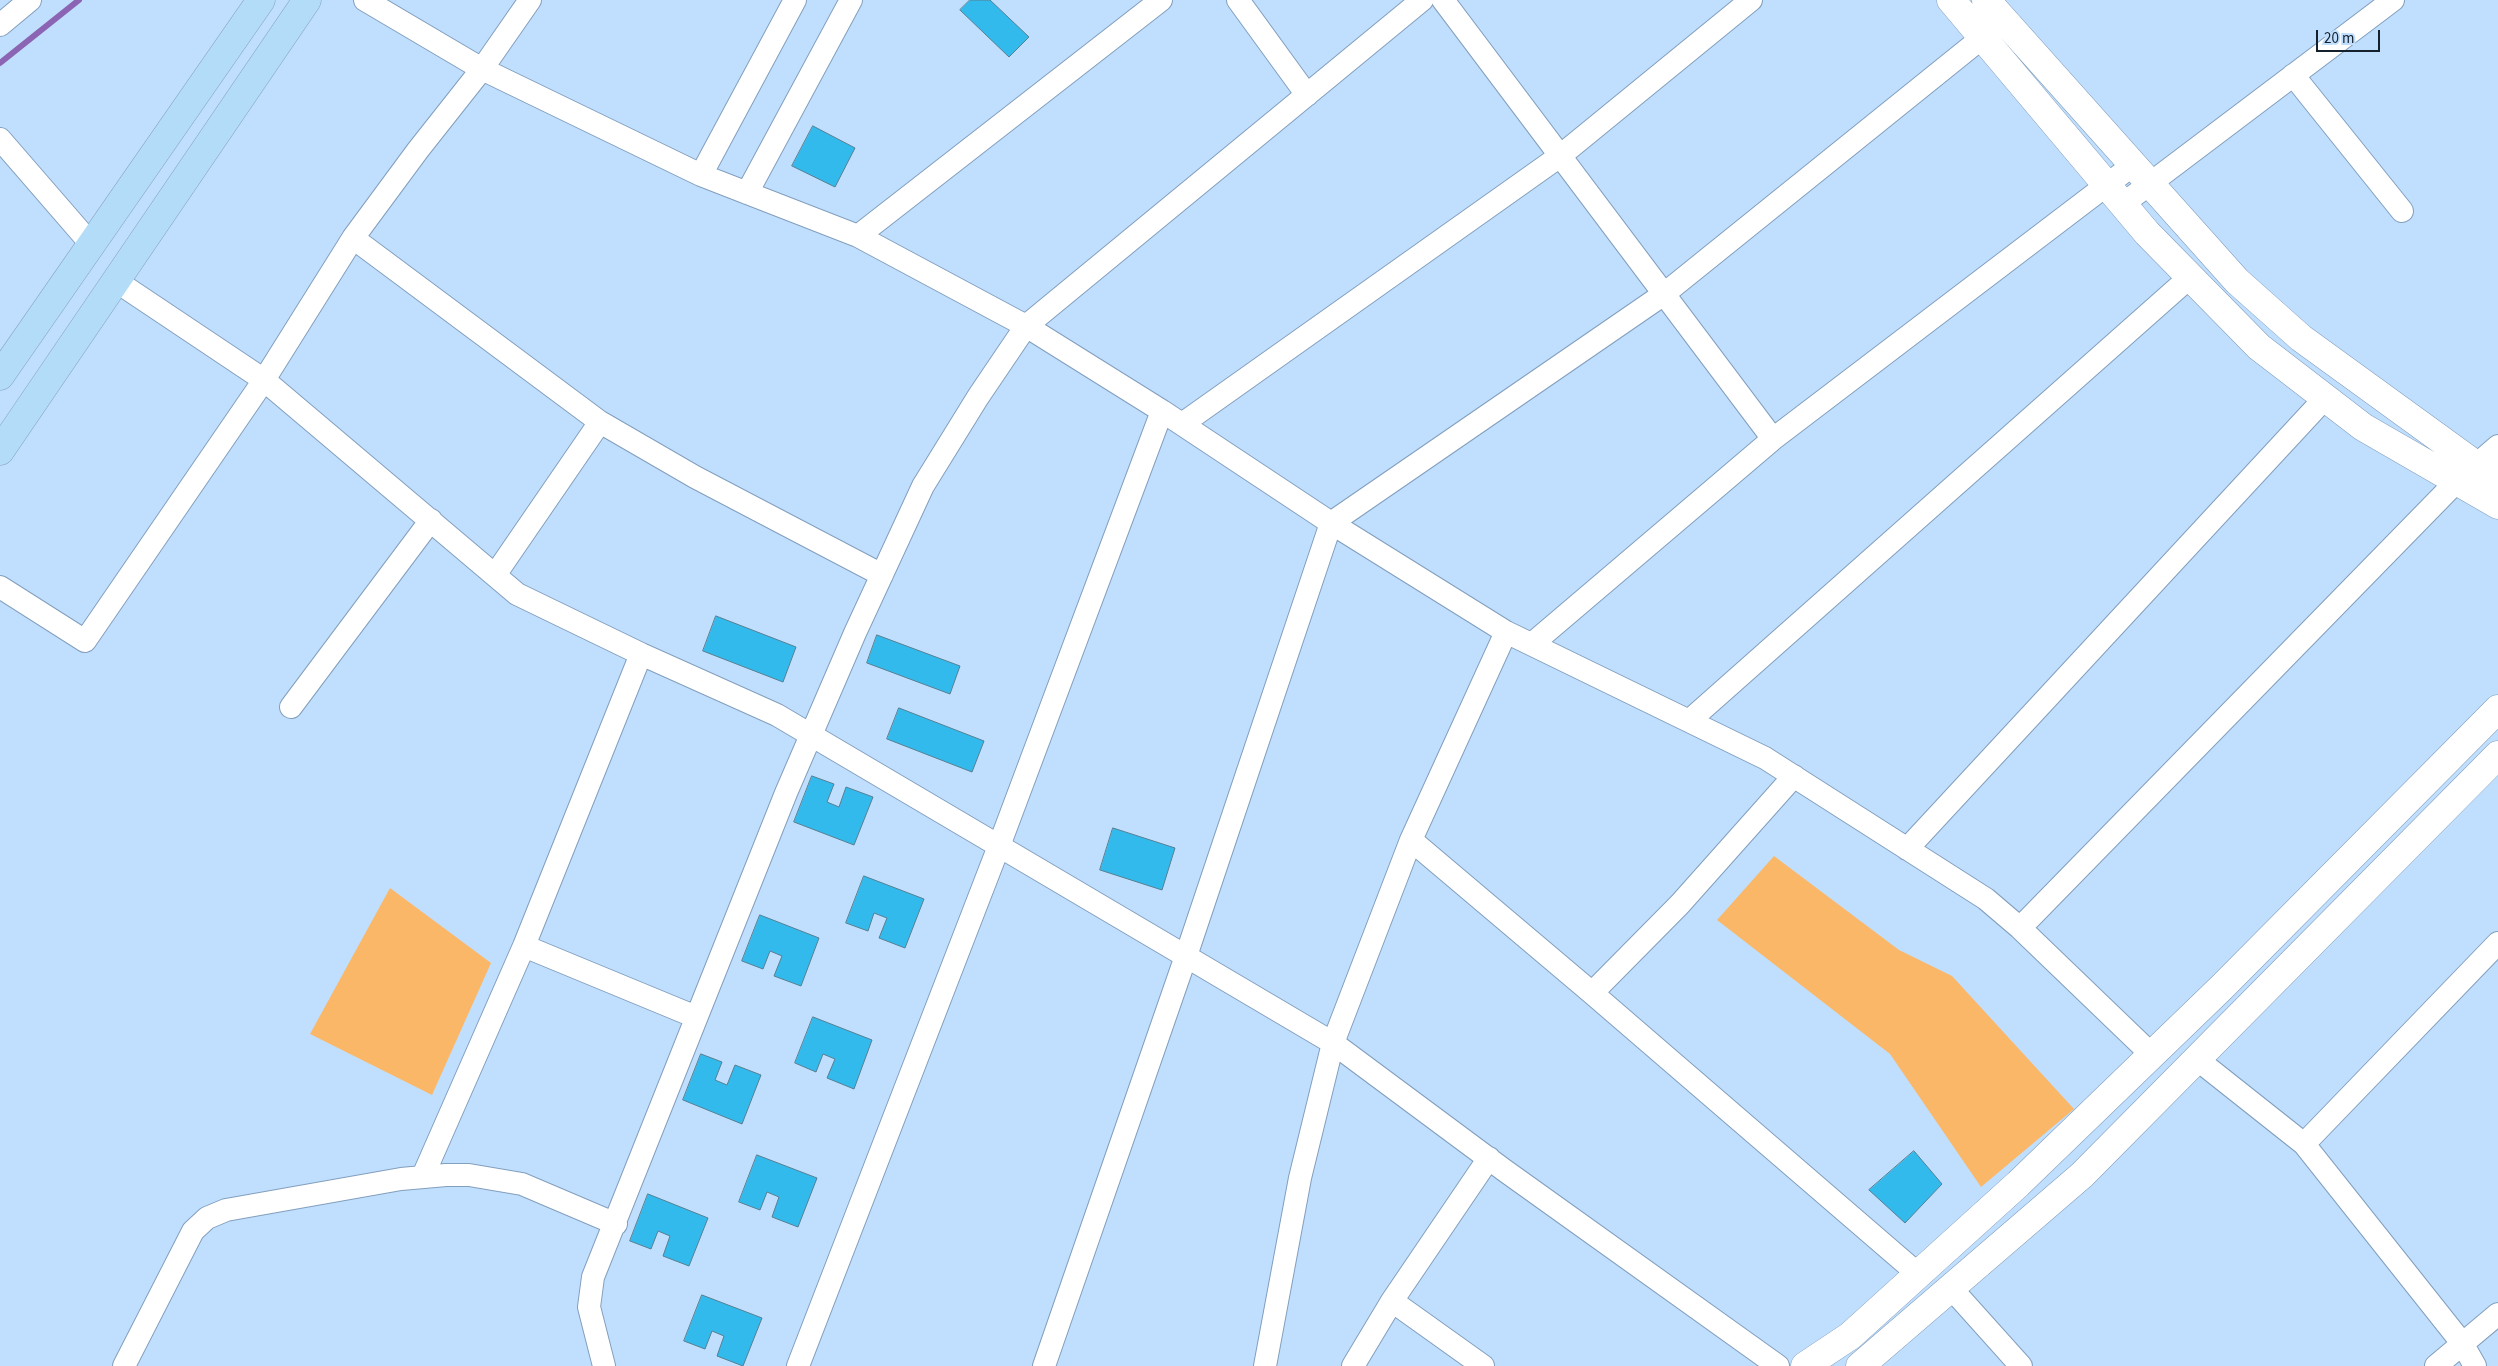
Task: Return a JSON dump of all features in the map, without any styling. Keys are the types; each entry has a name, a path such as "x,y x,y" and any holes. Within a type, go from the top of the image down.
{"main road":[{"path":"0,376 261,0"},
{"path":"0,451 307,0"}],"street":[{"path":"0,24 30,0"},
{"path":"365,0 482,70 701,175 858,236 1026,326 1162,411 1330,523 1506,632 1766,758 1986,900 2020,928 2151,1054"},
{"path":"0,587 85,641 264,380 353,238 418,150 482,70 530,0"},
{"path":"701,175 795,0"},
{"path":"747,193 851,0"},
{"path":"858,236 1161,0"},
{"path":"1238,0 1307,95"},
{"path":"604,1366 589,1307 593,1277 616,1224 696,1017 811,735 923,486 978,396 1026,326 1422,0"},
{"path":"1444,0 1773,439"},
{"path":"1182,424 1560,156 1750,0"},
{"path":"1951,0 2115,195 2190,277 2259,347 2363,426 2477,474"},
{"path":"1986,0 2237,282 2301,338 2477,474 2498,505"},
{"path":"1532,644 1773,439 2115,195 2141,174 2293,75 2393,0"},
{"path":"1044,1366 1186,956 1330,523 1664,294 1983,37"},
{"path":"2293,75 2402,211"},
{"path":"0,139 91,244"},
{"path":"353,238 600,422 695,477 882,575"},
{"path":"1689,721 2190,277"},
{"path":"116,281 264,380 517,594 641,654 777,715 1333,1043 1488,1158 1778,1366"},
{"path":"1907,849 2326,397"},
{"path":"798,1366 999,846 1162,411"},
{"path":"495,575 600,422"},
{"path":"2020,928 2477,474 2498,446"},
{"path":"291,707 431,520"},
{"path":"1265,1366 1300,1178 1333,1043 1411,840 1506,632"},
{"path":"423,1176 524,946 641,654"},
{"path":"1804,1366 1850,1336 2018,1184 2222,987 2498,709"},
{"path":"1860,1366 2082,1175 2498,755"},
{"path":"1592,992 1680,904 1794,776"},
{"path":"1411,840 1592,992 1918,1274"},
{"path":"2304,1144 2498,942"},
{"path":"524,946 696,1017"},
{"path":"2198,1060 2304,1144 2462,1343 2475,1366"},
{"path":"1353,1366 1392,1301 1488,1158"},
{"path":"124,1366 193,1231 207,1218 226,1210 423,1176 468,1175 522,1184 616,1224"},
{"path":"1951,1288 2021,1366"},
{"path":"1392,1301 1483,1366"},
{"path":"2436,1366 2498,1314"}],"shaded area":[{"path":"1774,856 1899,950 1952,976 2074,1109 1981,1187 1890,1054 1717,920"},
{"path":"390,888 491,963 432,1095 310,1034"}],"building":[{"path":"970,0 990,0 1029,37 1009,57 960,10"},
{"path":"813,126 855,148 835,187 792,166"},
{"path":"716,616 796,647 783,682 703,651"},
{"path":"877,635 960,666 950,694 867,663"},
{"path":"899,708 984,741 972,772 887,739"},
{"path":"812,776 834,784 827,802 839,807 846,787 873,797 854,845 794,822"},
{"path":"1113,828 1175,848 1162,890 1100,870"},
{"path":"864,876 924,899 905,948 879,938 887,918 874,913 868,931 846,923"},
{"path":"760,915 819,938 801,986 774,976 782,956 770,951 763,969 742,961"},
{"path":"813,1017 872,1040 854,1089 827,1078 835,1059 823,1054 816,1072 795,1063"},
{"path":"701,1054 722,1062 715,1080 727,1085 735,1065 761,1075 742,1124 683,1100"},
{"path":"1914,1151 1942,1184 1905,1223 1869,1190"},
{"path":"757,1155 817,1178 798,1227 772,1217 779,1197 767,1192 760,1210 739,1202"},
{"path":"648,1194 708,1218 689,1266 663,1256 670,1236 658,1231 651,1249 630,1241"},
{"path":"702,1295 762,1318 743,1366 717,1356 724,1336 712,1331 705,1349 684,1341"}],"waterway":[{"path":"0,63 79,0"}]}
